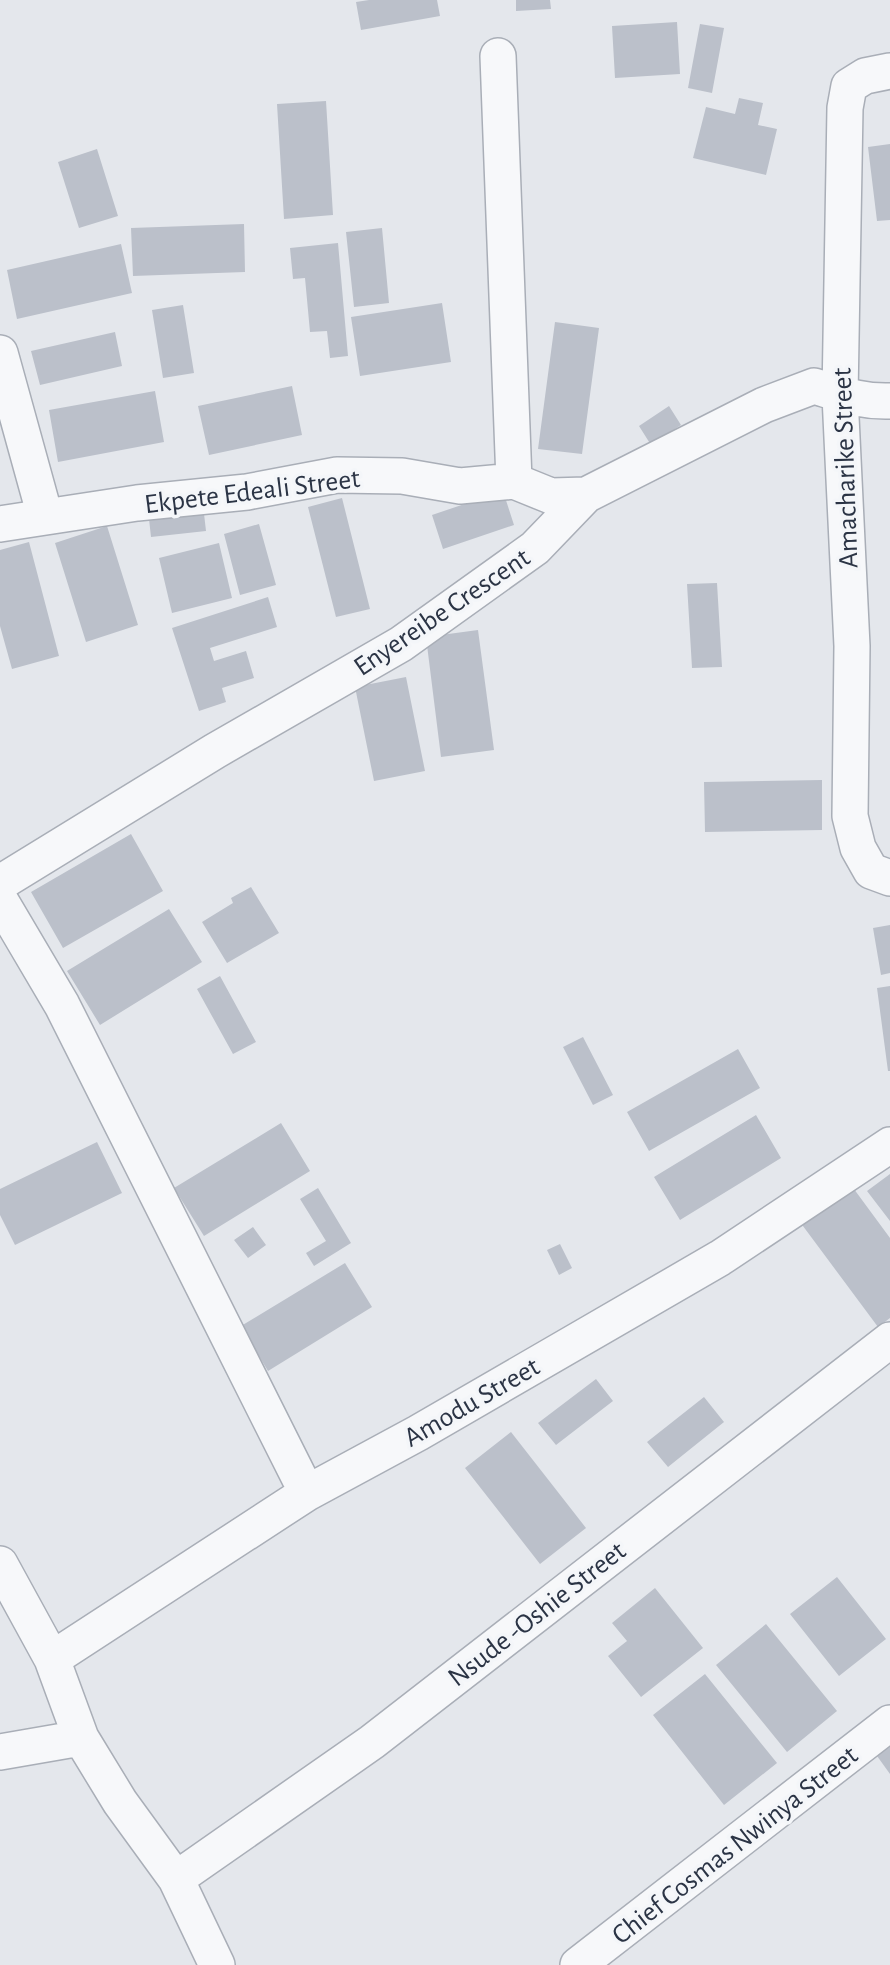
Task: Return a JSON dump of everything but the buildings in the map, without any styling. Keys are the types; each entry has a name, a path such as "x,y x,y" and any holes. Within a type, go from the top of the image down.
{"street":[{"path":"498,56 514,481"},
{"name":"Amacharike Street","path":"890,71 865,76 849,86 845,108 840,396 852,646 850,816 858,848 871,871 890,878"},
{"path":"0,353 45,516"},
{"name":"Enyereibe Crescent","path":"0,883 215,751 401,644 535,548 586,495 783,397 814,386 840,396 867,401 890,401"},
{"name":"Ekpete Edeali Street","path":"0,524 45,516 247,492 337,475 402,476 460,486 514,481 551,496 586,495"},
{"path":"0,900 62,1005 307,1493"},
{"name":"Amodu Street","path":"52,1659 307,1493 418,1433 720,1258 890,1145"},
{"name":"Nsude -Oshie Street","path":"176,1879 372,1742 890,1340"},
{"path":"0,1564 52,1659 81,1738 120,1802 176,1879 217,1965"},
{"name":"Chief Cosmas Nwinya Street","path":"578,1965 735,1840 890,1723"},
{"path":"0,1752 81,1738"}]}
